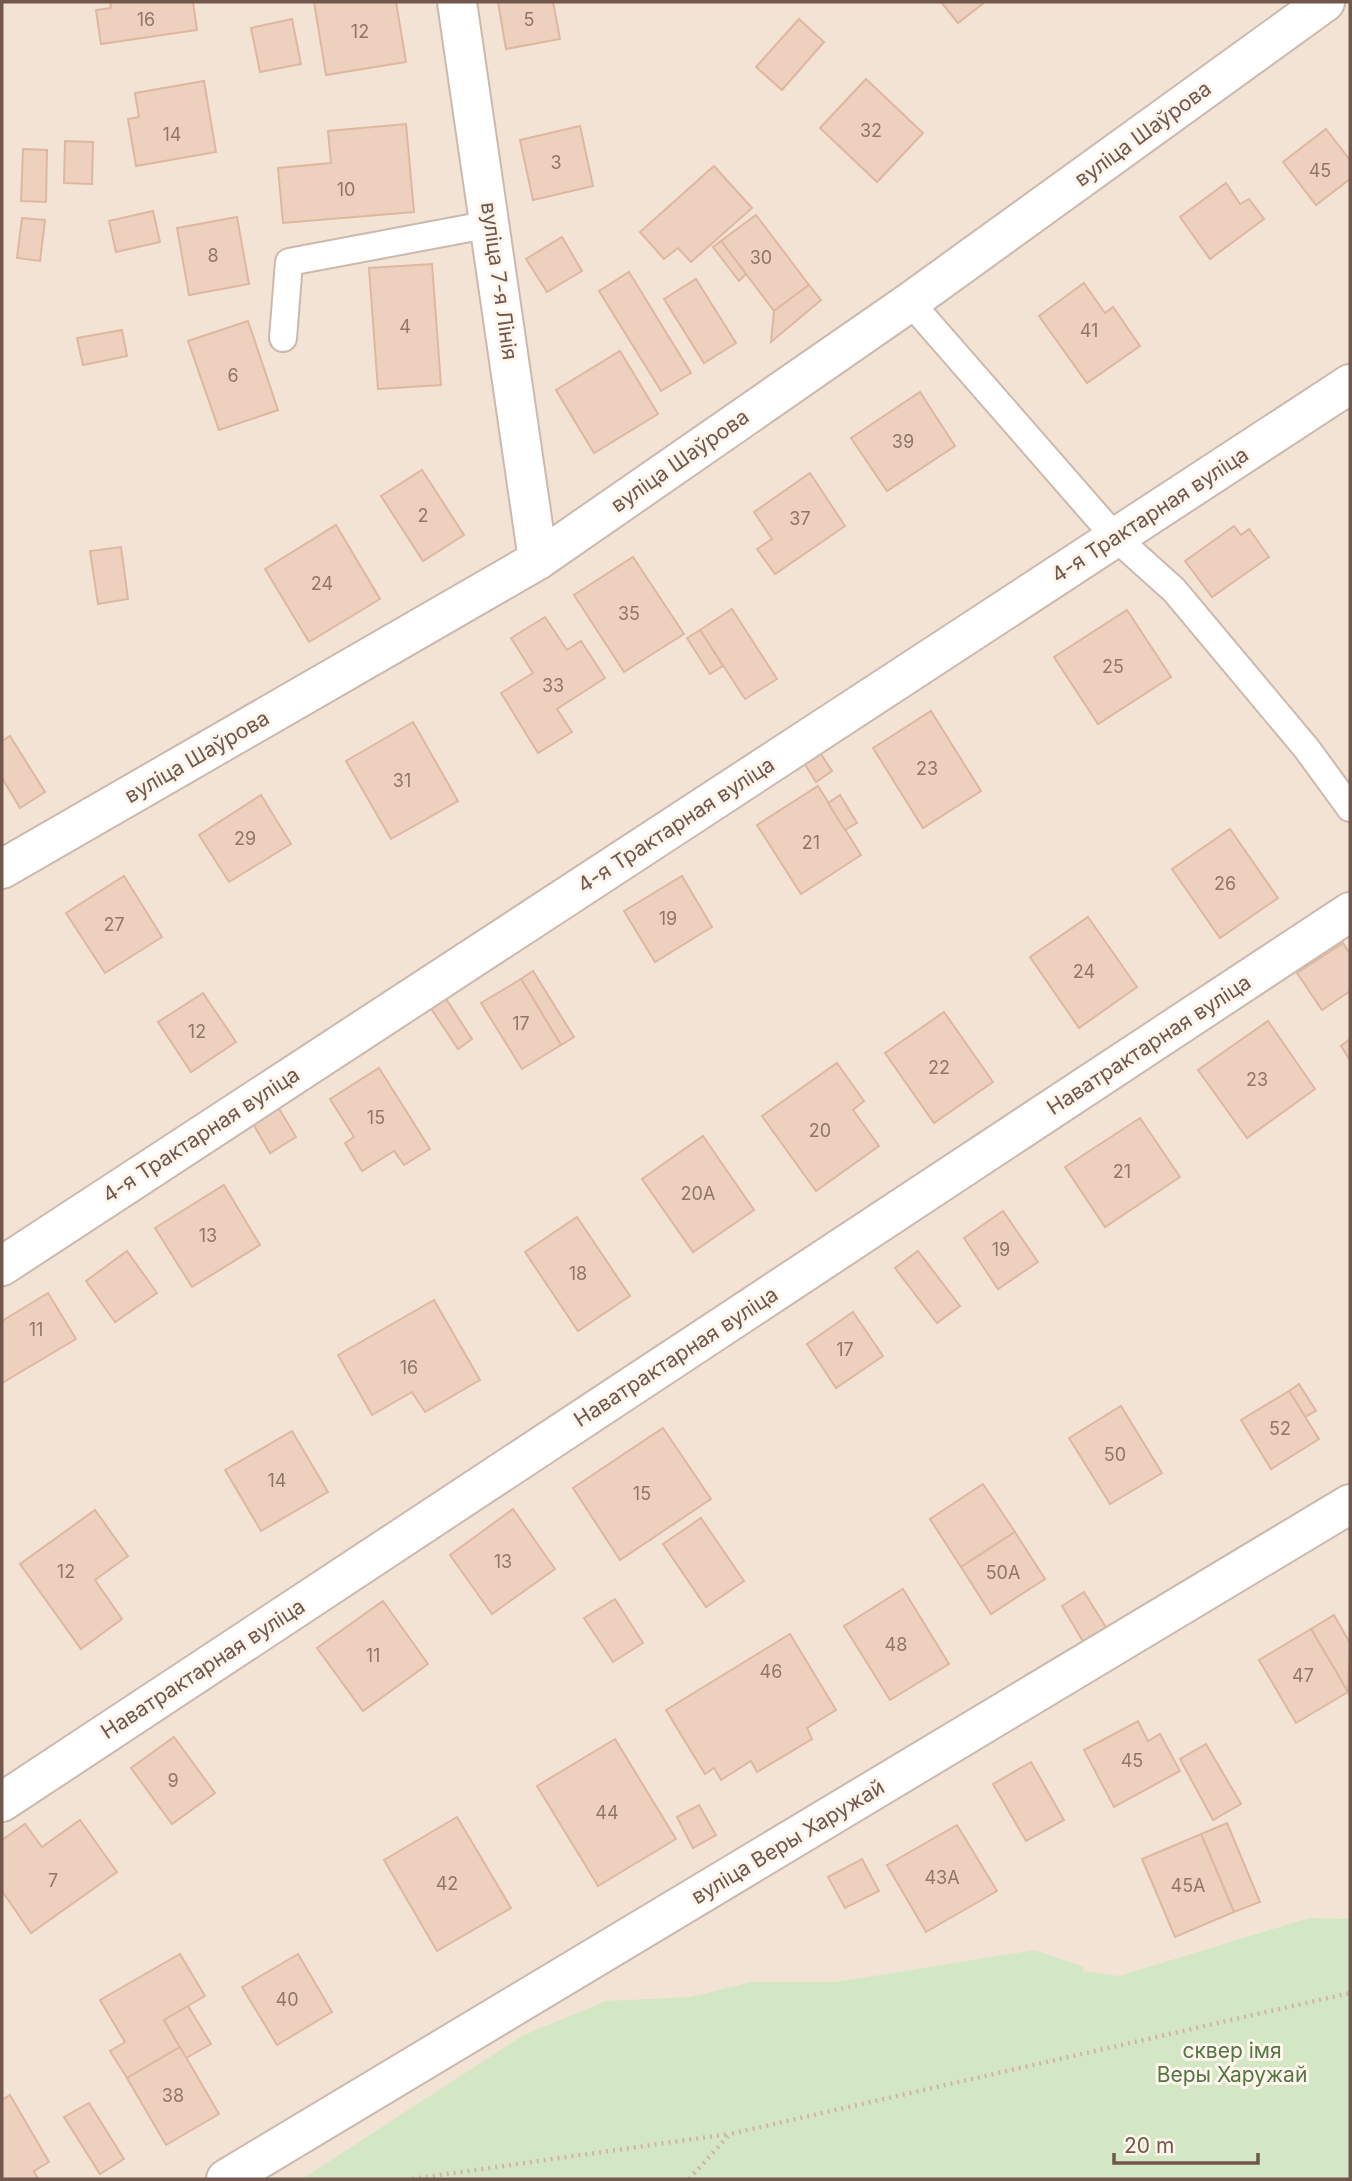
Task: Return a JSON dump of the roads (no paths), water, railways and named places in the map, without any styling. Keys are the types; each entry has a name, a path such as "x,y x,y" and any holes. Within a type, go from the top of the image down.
{"street":[{"name":"вуліца 7-я Лінія","path":"457,2 538,560"},
{"name":"вуліца Шаўрова","path":"2,869 538,560 910,302 1325,2"},
{"name":"4-я Трактарная вуліца","path":"2,1266 1350,384"},
{"name":"Наватрактарная вуліца","path":"2,1802 1350,912"},
{"name":"вуліца Веры Харужай","path":"226,2179 1350,1504"}],"lane":[{"path":"283,338 289,262 491,224"},
{"path":"910,302 1115,537 1174,590 1307,749 1350,808"}],"park label":[{"name":"сквер імя Веры Харужай","path":"1232,2063"}]}
